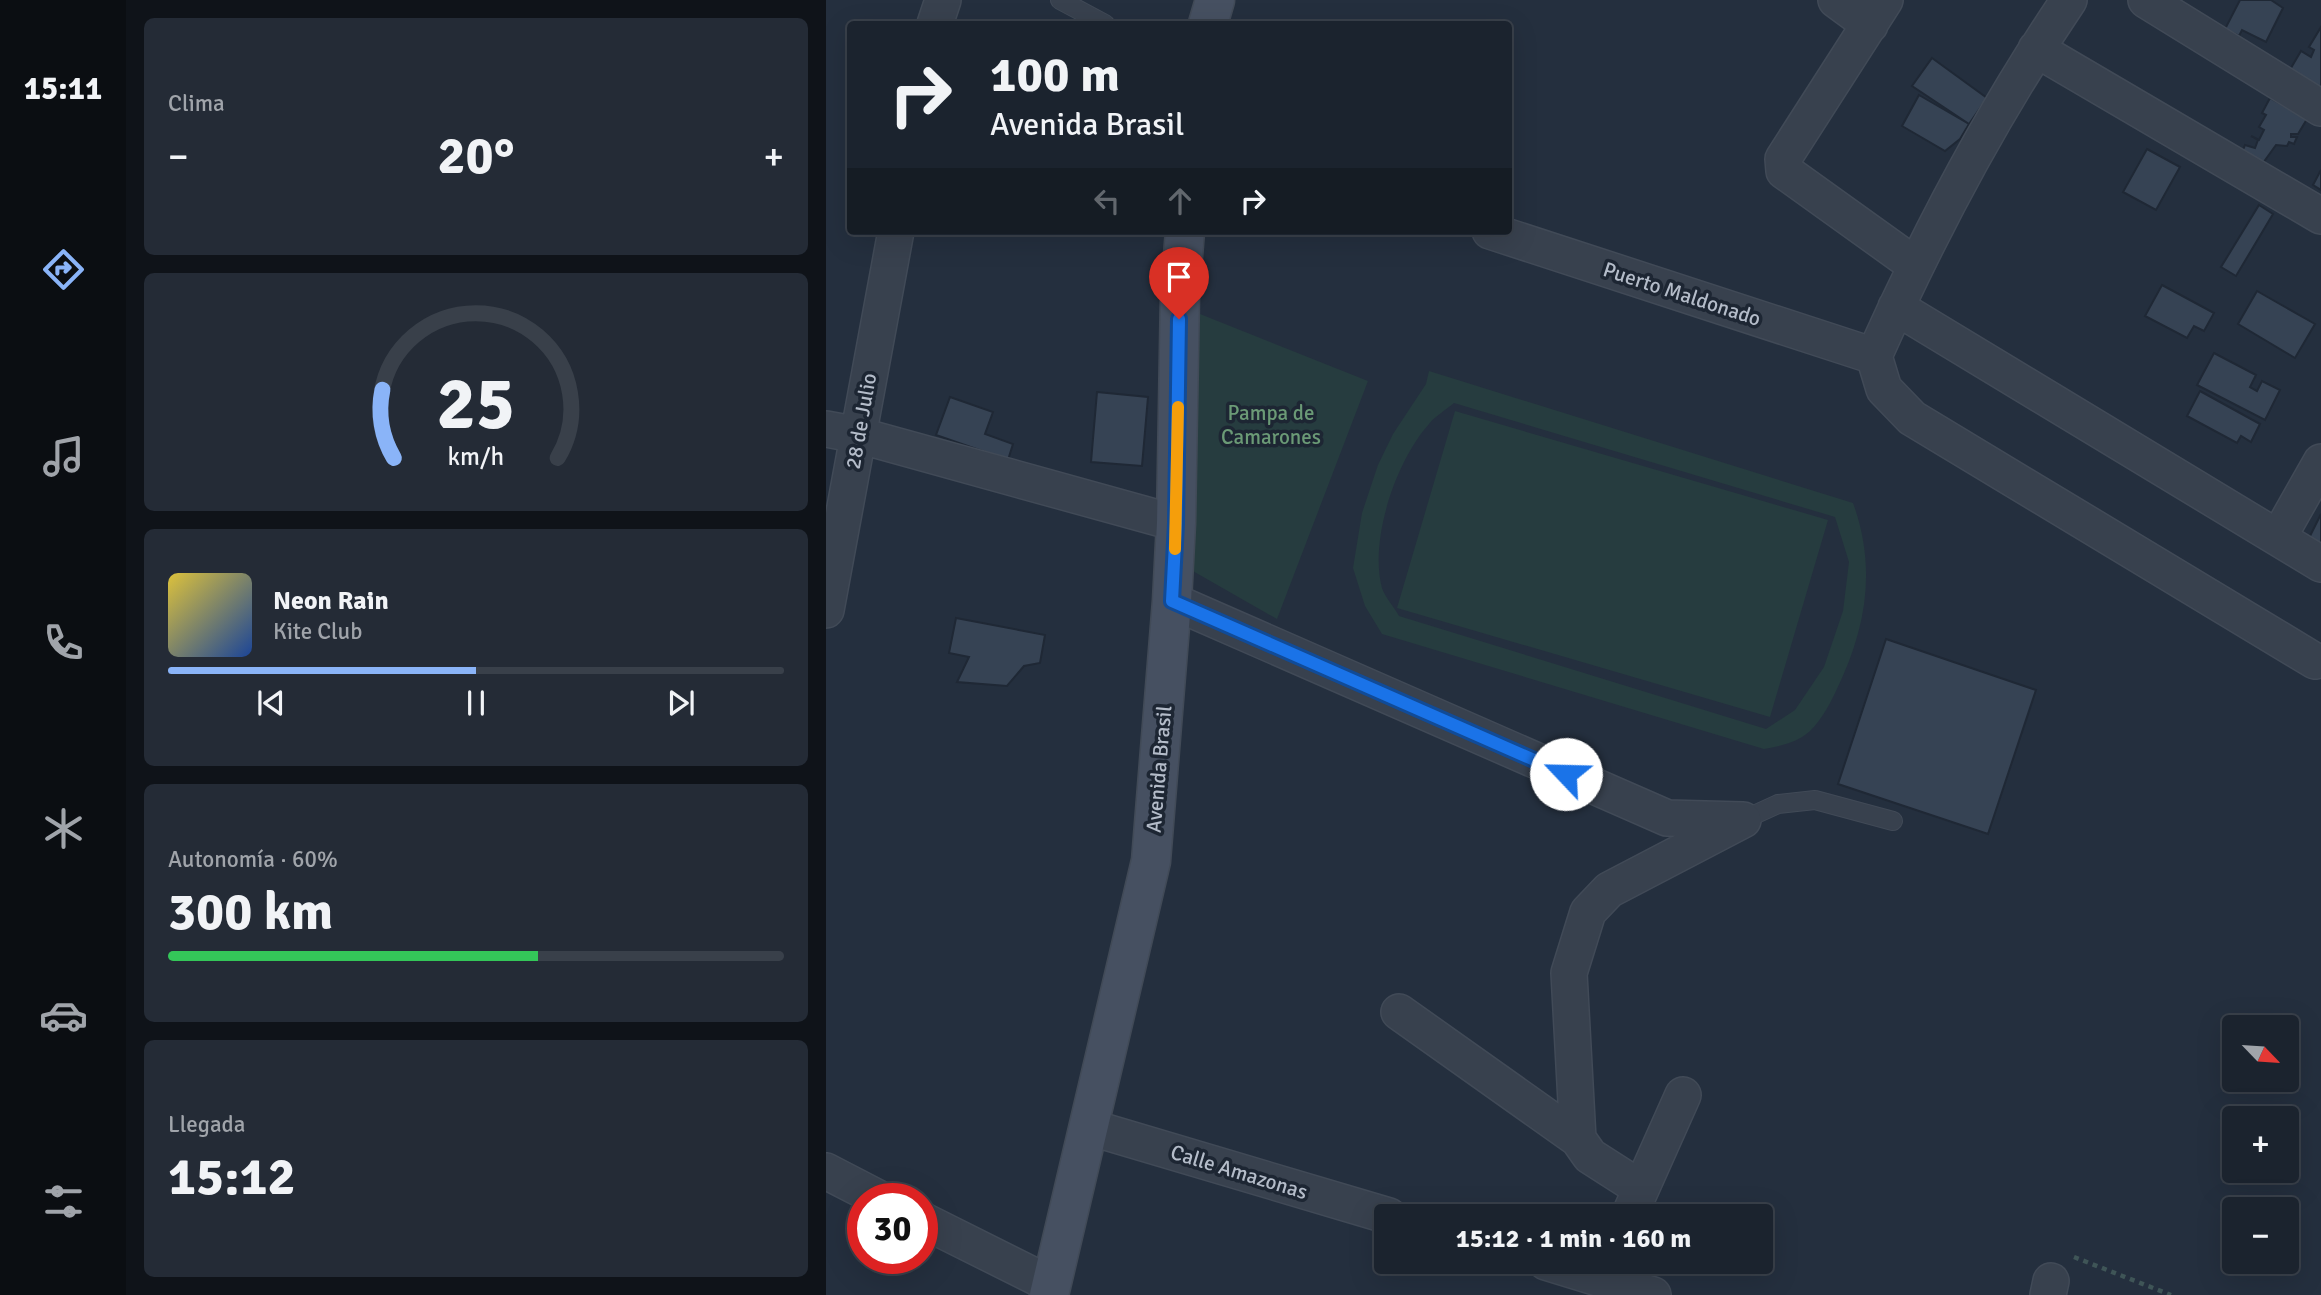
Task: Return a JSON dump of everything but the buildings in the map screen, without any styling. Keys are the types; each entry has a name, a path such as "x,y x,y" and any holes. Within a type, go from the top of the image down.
{"main road":[{"path":"1209,21 1215,0"},
{"name":"Avenida Brasil","path":"1051,1290 1152,861 1172,601 1180,293 1185,235"}],"street":[{"path":"936,21 943,0"},
{"path":"1836,0 1877,12 1783,159 1782,165 1784,171 1915,265"},
{"path":"2069,0 2036,49 1975,153 1915,265 1874,356 1885,389 1912,418 2315,662"},
{"path":"2146,0 2321,108"},
{"path":"2036,49 2321,216"},
{"name":"28 de Julio","path":"826,610 842,432 895,235"},
{"name":"Puerto Maldonado","path":"1502,235 1874,356"},
{"path":"1896,307 2321,564"},
{"path":"842,432 1176,523"},
{"path":"2278,538 2321,462"},
{"path":"1172,601 1667,818 1742,820"},
{"path":"1667,818 1679,855"},
{"path":"1578,1139 1569,972 1588,912 1609,890 1742,820"},
{"path":"1399,1012 1578,1139 1590,1156 1634,1202 1683,1095"},
{"name":"Calle Amazonas","path":"1088,1127 1374,1212"},
{"path":"826,1171 849,1183"},
{"path":"938,1229 1051,1290"},
{"path":"1603,1278 1653,1295"}],"lane":[{"path":"1060,0 1099,21"},
{"path":"1742,820 1778,804 1815,800 1893,821"}],"path":[{"path":"2050,1288 2074,1257 2171,1295"}],"green space":[{"name":"Pampa de Camarones","path":"1200,314 1368,381 1277,619 1191,570"},
{"path":"1429,371 1853,503 1865,552 1865,598 1861,622 1846,668 1830,703 1814,726 1795,741 1764,749 1382,634 1365,606 1353,568 1362,513 1378,465 1393,434 1426,384","holes":["1454,403 1835,517 1849,562 1843,611 1824,667 1795,710 1766,729 1399,616 1383,591 1379,569 1382,525 1396,479 1406,458 1431,421"]},
{"path":"1455,411 1828,520 1770,717 1397,608"}],"slow traffic":[{"path":"1175,549 1178,407"}],"route":[{"path":"1179,319 1172,601 1566,774"}]}
